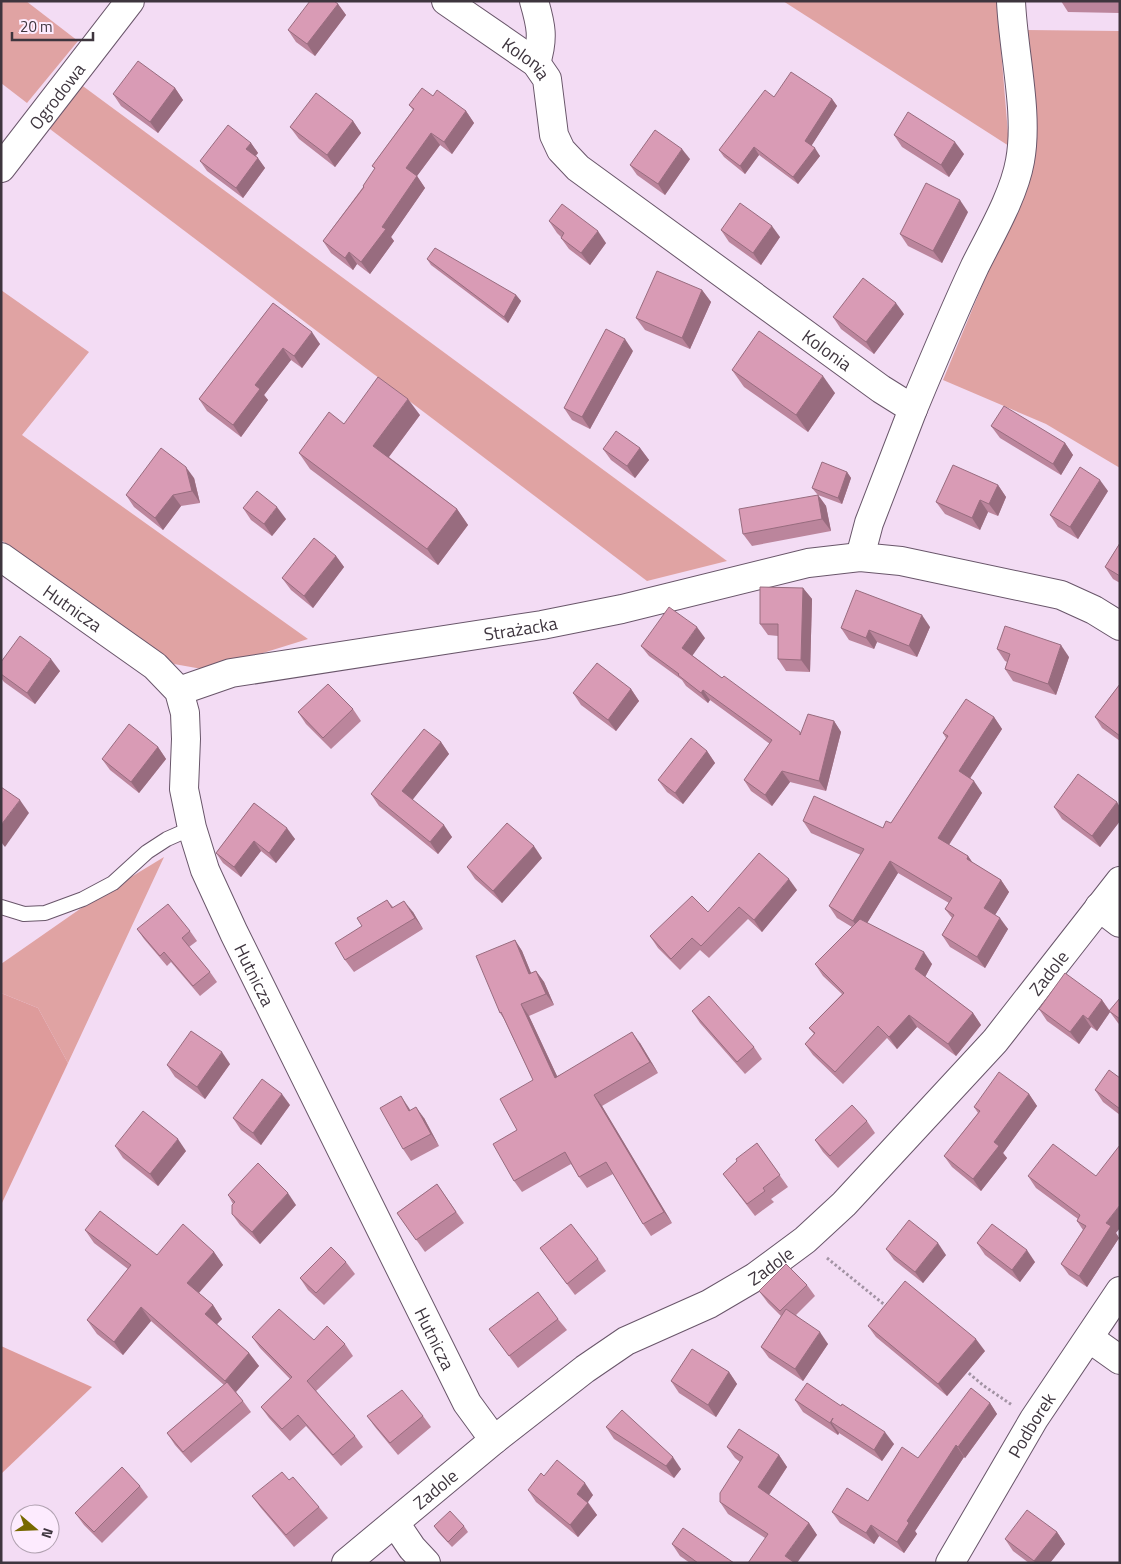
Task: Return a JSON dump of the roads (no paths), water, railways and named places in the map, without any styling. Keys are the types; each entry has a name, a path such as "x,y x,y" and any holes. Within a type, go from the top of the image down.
{"street":[{"name":"Ogrodowa","path":"1,168 130,1"},
{"name":"Kolonia","path":"446,1 536,63 546,79 554,134 562,150 578,168 881,389 914,409"},
{"path":"534,1 541,28 540,50 536,63"},
{"path":"1011,1 1012,28 1021,108 1022,135 1020,161 1009,195 936,353 869,522 860,557 901,561 1061,595 1094,610 1120,626"},
{"name":"Hutnicza","path":"1,557 155,666 178,690 185,713 184,789 192,828 205,870 247,960 467,1403 494,1440"},
{"name":"Strażacka","path":"178,690 231,673 542,625 622,609 808,563 860,557"},
{"name":"Zadole","path":"346,1563 494,1440 585,1369 626,1340 709,1304 755,1277 805,1240 844,1204 995,1041 1120,881"},
{"path":"1099,907 1120,923"},
{"name":"Podborek","path":"950,1563 1034,1419 1120,1291"},
{"path":"1089,1338 1120,1360"},
{"path":"395,1523 412,1548 426,1563"}],"lane":[{"path":"1,907 24,914 46,913 83,899 113,883 147,852 167,839 192,828"}]}
